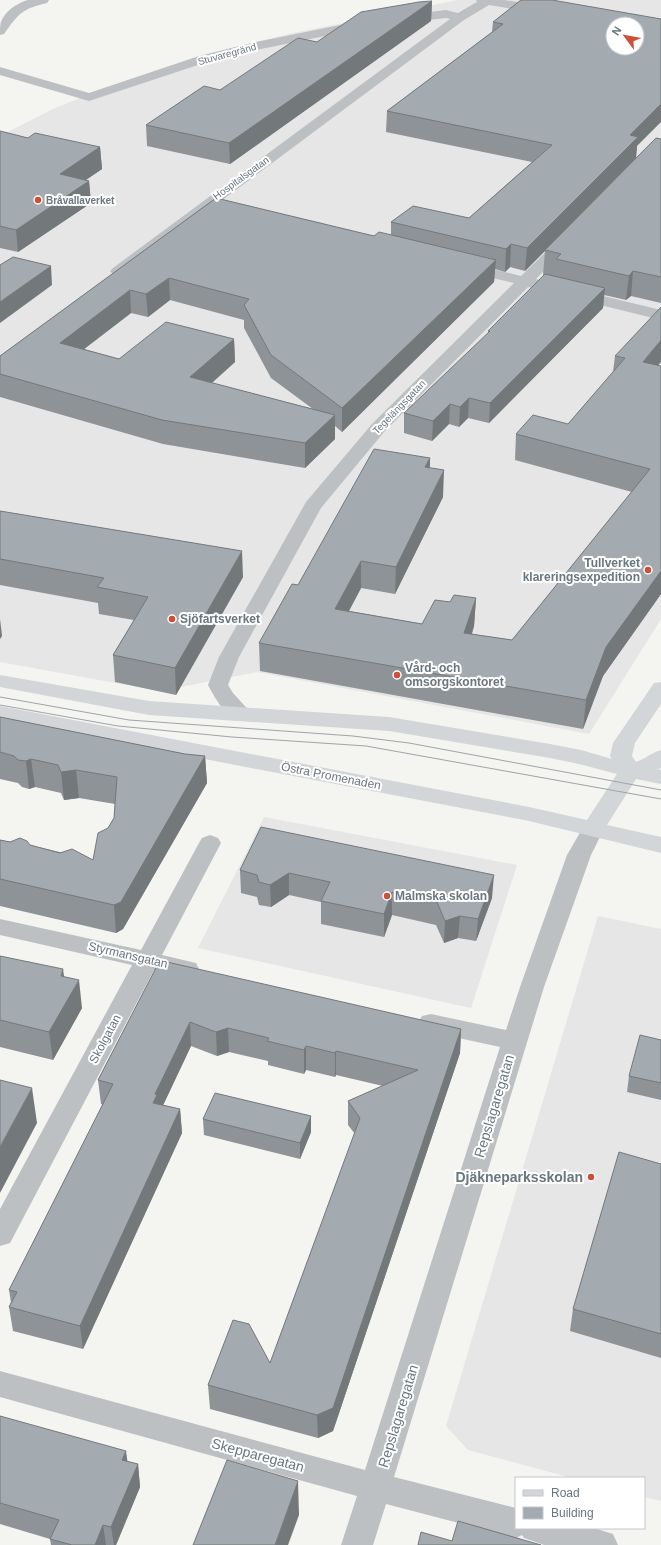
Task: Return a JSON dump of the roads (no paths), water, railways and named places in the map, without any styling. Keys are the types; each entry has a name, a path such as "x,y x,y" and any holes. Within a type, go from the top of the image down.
{"main road":[{"path":"4,682 149,708 389,724 581,756 630,771 661,777"},
{"path":"630,771 621,756 624,743 661,688"},
{"name":"Östra Promenaden","path":"0,713 529,814 661,845"},
{"path":"630,771 650,764 661,757"},
{"name":"Repslagaregatan","path":"592,829 630,771"}],"street":[{"path":"7,2 42,0"},
{"path":"0,31 18,8 42,0"},
{"path":"484,0 557,13"},
{"name":"Hospitalsgatan","path":"108,278 202,206 484,0"},
{"path":"389,20 446,14 460,17"},
{"name":"Stuvaregränd","path":"0,71 89,97 156,74 241,50 326,31 375,22"},
{"path":"202,206 226,212"},
{"name":"Tegelängsgatan","path":"242,715 225,697 218,685 229,657 313,506 378,428 525,282 578,227"},
{"path":"456,266 547,287"},
{"path":"562,291 661,315"},
{"name":"Repslagaregatan","path":"357,1545 472,1181 514,1041 579,855 592,829"},
{"name":"Skolgatan","path":"0,1235 210,843"},
{"name":"Styrmansgatan","path":"0,927 210,974"},
{"path":"413,1019 514,1041"},
{"name":"Skepparegatan","path":"0,1384 375,1487 515,1523"},
{"path":"539,1529 602,1545"}],"tram line":[{"path":"0,697 129,720 353,736 409,743 661,790"},
{"path":"0,705 118,726 232,737 366,746 661,799"}],"place":[{"name":"Bråvallaverket","path":"38,200"},
{"name":"Tullverket klareringsexpedition","path":"648,570"},
{"name":"Sjöfartsverket","path":"172,619"},
{"name":"Vård- och omsorgskontoret","path":"397,675"},
{"name":"Malmska skolan","path":"387,896"},
{"name":"Djäkneparksskolan","path":"591,1177"}]}
